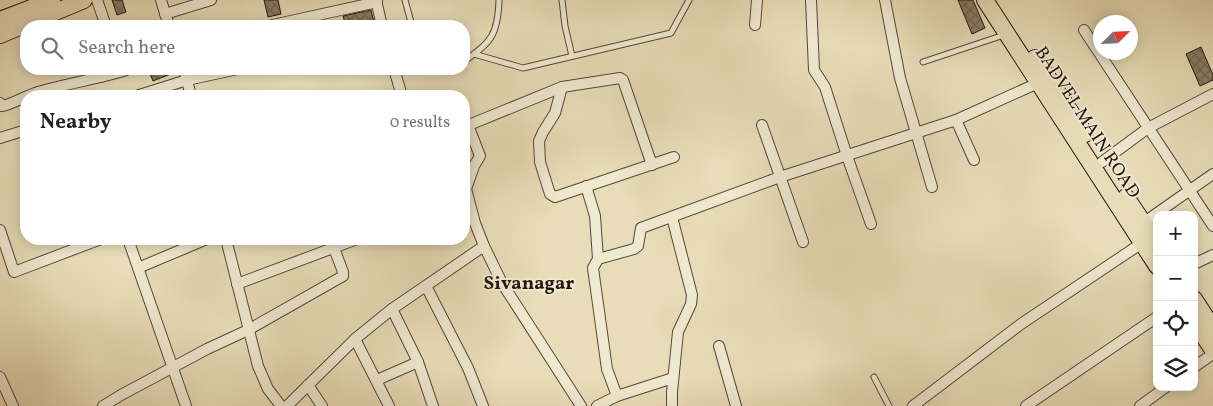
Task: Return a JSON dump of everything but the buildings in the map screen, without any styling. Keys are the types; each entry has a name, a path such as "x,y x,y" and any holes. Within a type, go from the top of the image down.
{"main road":[{"path":"0,20 52,0"},
{"path":"36,20 84,0"},
{"name":"BADVEL MAIN ROAD","path":"985,0 1096,170 1150,243"},
{"name":"BADVEL MAIN ROAD","path":"997,0 1144,223 1154,256"},
{"path":"0,35 20,27"},
{"path":"1195,301 1213,328"},
{"path":"1198,328 1213,350"}],"street":[{"path":"97,0 104,20"},
{"path":"161,0 168,20"},
{"path":"165,14 211,0"},
{"path":"755,25 757,0"},
{"path":"811,0 814,70 825,87 846,156 871,224"},
{"path":"885,0 900,78 932,187"},
{"path":"294,20 377,1 381,20"},
{"path":"1084,30 1213,226"},
{"path":"46,90 104,75"},
{"path":"186,75 190,90"},
{"path":"155,90 210,75"},
{"path":"396,75 400,90"},
{"path":"470,124 562,87 620,78 652,165"},
{"path":"598,259 634,250 638,246 641,228 780,177 956,120 1038,83"},
{"path":"562,87 555,114 539,141 540,162 550,194 555,197 674,157"},
{"path":"1102,162 1148,128 1213,94"},
{"path":"0,103 2,106 5,106 20,98"},
{"path":"956,120 974,160"},
{"path":"762,125 803,242"},
{"path":"0,138 20,132"},
{"path":"470,135 480,156 470,176"},
{"path":"1144,223 1213,174"},
{"path":"586,186 595,216 598,259 593,268 607,369 617,396"},
{"path":"470,206 484,246 502,282 581,406"},
{"path":"672,217 692,295 691,304 678,332 672,406"},
{"path":"0,230 14,272 85,245"},
{"path":"913,406 1021,324 1150,243"},
{"path":"130,245 186,406"},
{"path":"138,268 193,245"},
{"path":"227,245 258,366 268,389 281,406"},
{"path":"237,284 342,245"},
{"path":"287,406 356,338 392,309 484,246"},
{"path":"103,406 172,368 248,330 343,276 334,248"},
{"path":"1198,262 1213,255"},
{"path":"426,286 468,368 483,406"},
{"path":"392,309 418,362 433,406"},
{"path":"1026,406 1153,320"},
{"path":"356,338 389,406"},
{"path":"719,346 736,406"},
{"path":"1198,364 1213,354"},
{"path":"377,380 418,362"},
{"path":"597,406 617,396 673,378"},
{"path":"1,380 13,406"},
{"path":"308,385 322,406"},
{"path":"1140,406 1161,391"}],"lane":[{"path":"405,0 410,20"},
{"path":"470,57 493,36 499,18 499,0"},
{"path":"562,0 565,26 572,56"},
{"path":"474,54 523,68 671,33 689,0"},
{"path":"923,62 1007,34"},
{"path":"874,377 889,406"}],"district":[{"name":"Sivanagar","path":"529,282"}]}
